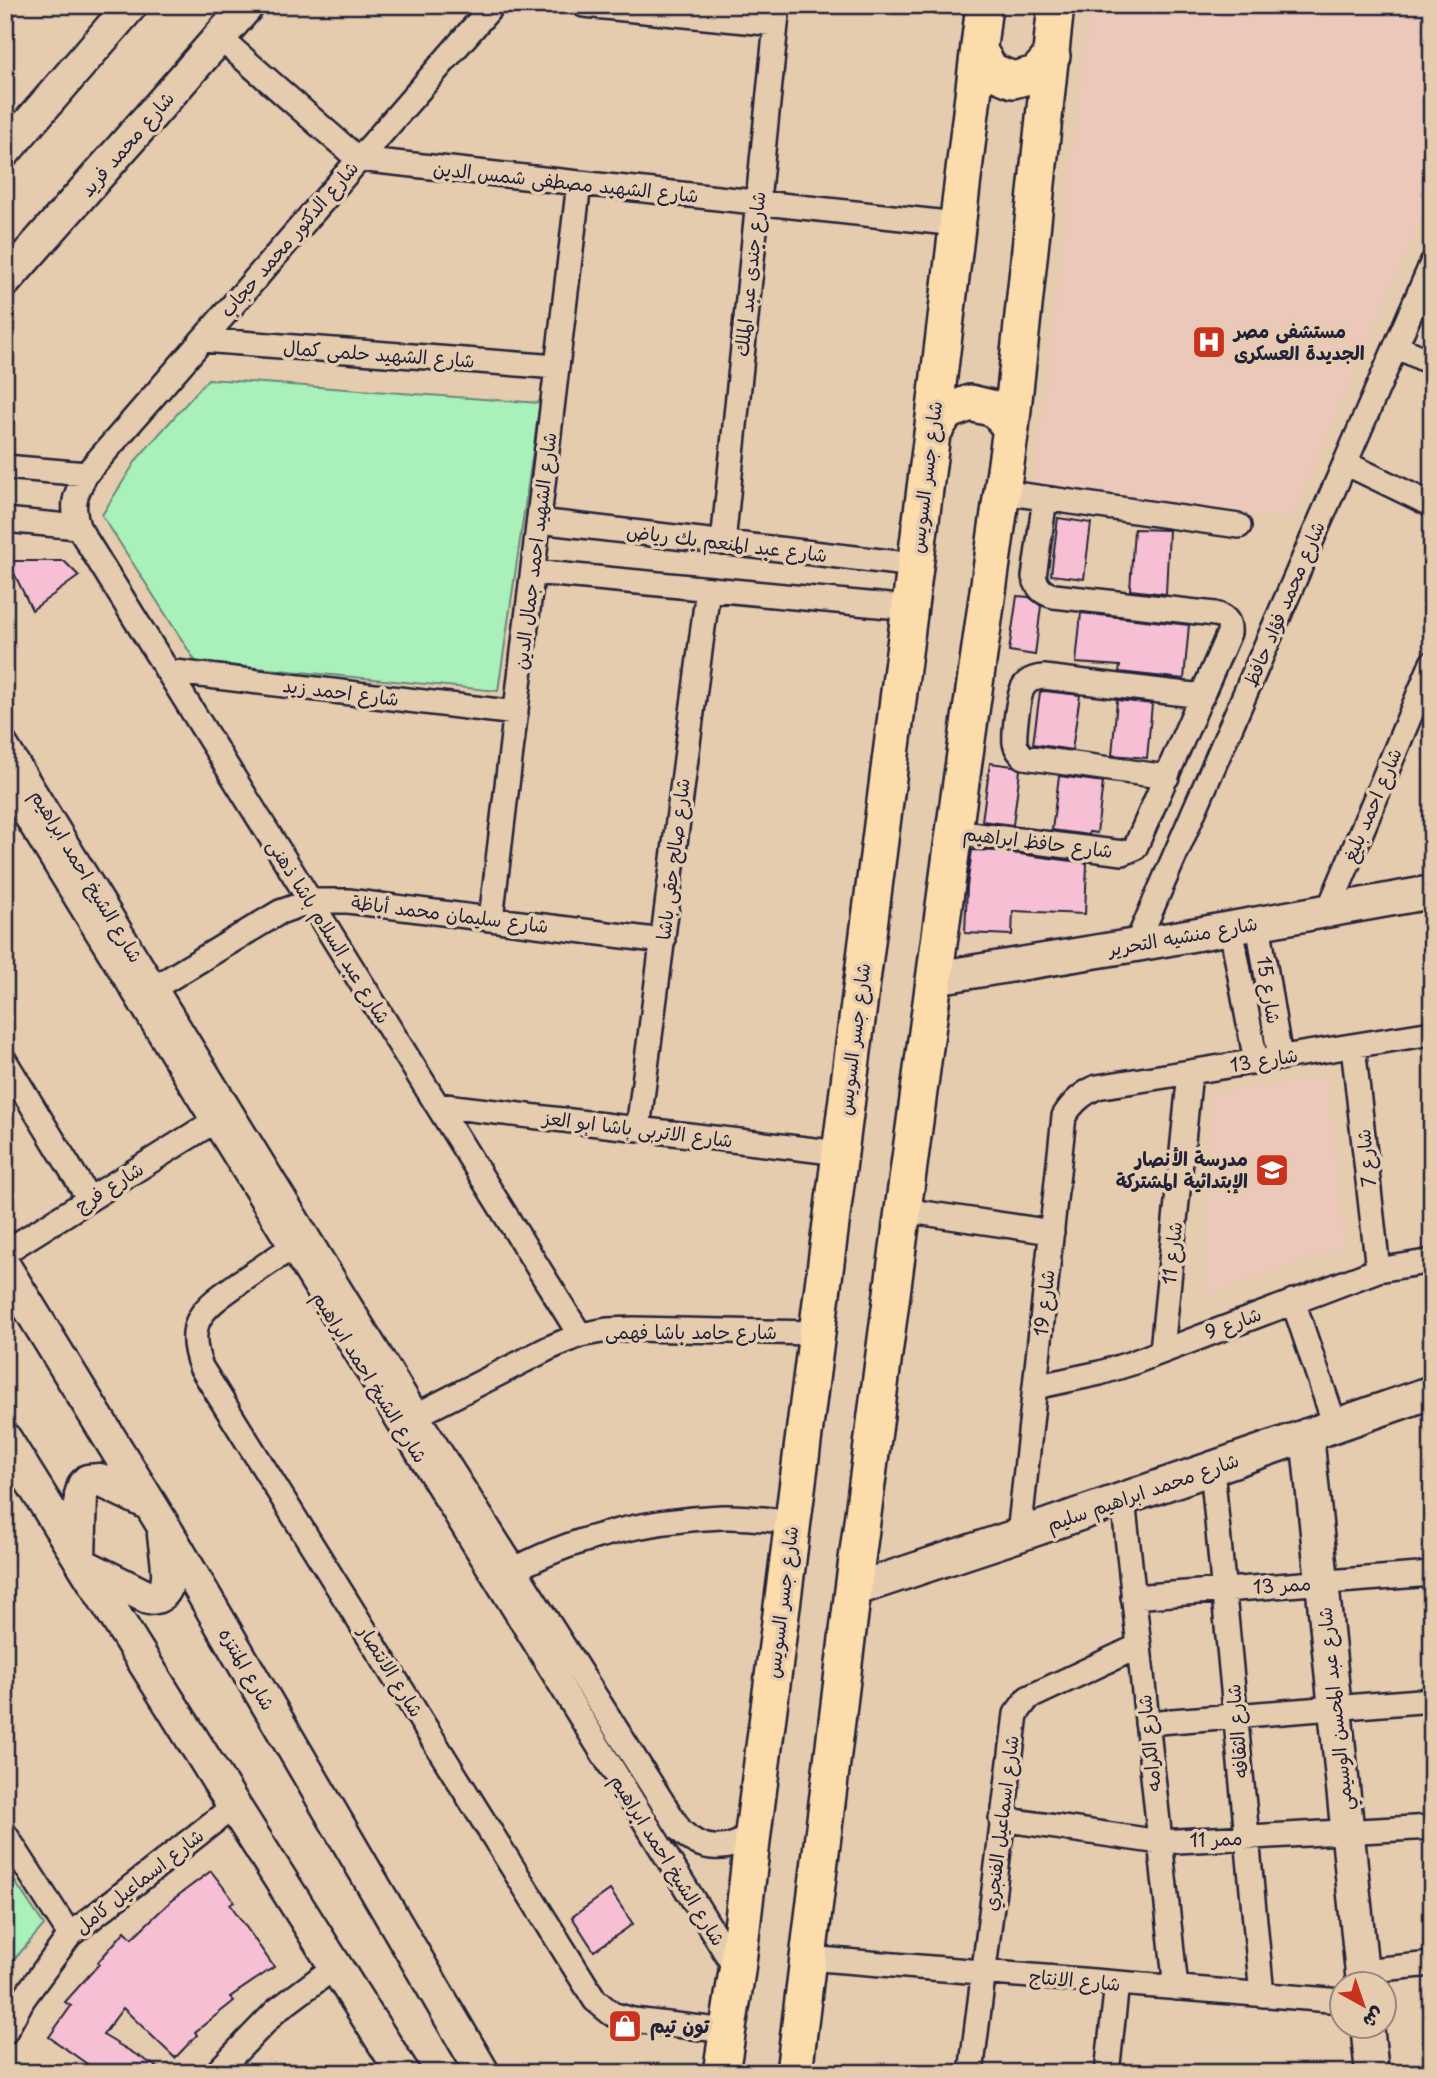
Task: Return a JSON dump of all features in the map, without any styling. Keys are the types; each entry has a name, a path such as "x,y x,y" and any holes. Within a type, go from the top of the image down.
{"main road":[{"name":"شارع جسر السويس","path":"721,2073 737,1972 752,1833 932,434 984,5"},
{"path":"794,2073 903,1210 1011,428 1056,5"},
{"path":"979,51 991,71 1013,80 1036,74 1052,56"},
{"path":"932,434 946,412 970,403 995,409 1011,428"}],"street":[{"path":"5,151 131,5"},
{"name":"شارع محمد فريد","path":"5,282 248,5"},
{"name":"شارع الدكتور محمد حجاب","path":"78,527 74,512 75,496 86,474 493,5"},
{"path":"584,5 777,15"},
{"name":"شارع جندى عبد الملك","path":"723,542 777,15"},
{"path":"220,38 358,159"},
{"name":"شارع الشهيد مصطفى شمس الدين","path":"358,159 957,224"},
{"name":"شارع الشهيد احمد جمال الدين","path":"491,919 579,183"},
{"name":"شارع محمد فؤاد حافظ","path":"1136,945 1432,263"},
{"name":"شارع الشهيد حلمى كمال","path":"202,340 557,367"},
{"path":"1396,346 1432,363"},
{"path":"1345,463 1432,505"},
{"path":"5,467 86,474"},
{"path":"1002,492 1239,526"},
{"path":"1045,498 1034,577 1037,586 1044,593 1224,617 1230,624 1229,634 1167,777 1024,757 1018,751 1015,743 1020,691 1034,678 1202,696"},
{"path":"5,520 78,527"},
{"name":"شارع عبد المنعم بك رياض","path":"539,521 915,565"},
{"name":"شارع عبد السلام باشا ذهنى","path":"78,527 580,1335"},
{"path":"533,572 909,608"},
{"name":"شارع صالح حقى باشا","path":"638,1129 708,589"},
{"name":"شارع احمد بليغ","path":"1329,909 1432,663"},
{"name":"شارع احمد زيد","path":"167,671 516,713"},
{"name":"شارع الشيخ احمد ابراهيم","path":"5,743 146,993 213,1122 737,1972"},
{"name":"شارع حافظ ابراهيم","path":"954,832 1123,853 1135,848 1139,843 1167,777"},
{"name":"شارع الشيخ احمد ابراهيم","path":"5,783 146,993 687,1838 706,1847 717,1848 736,1845 752,1833"},
{"name":"شارع منشيه التحرير","path":"934,978 1432,892"},
{"name":"شارع سليمان محمد أباظة","path":"146,993 279,912 311,901 348,901 663,942"},
{"path":"1245,925 1256,1062"},
{"name":"شارع 15","path":"1245,925 1280,1058"},
{"name":"شارع 13","path":"1097,1087 1432,1033"},
{"name":"شارع 7","path":"1353,1046 1378,1270"},
{"path":"5,1061 89,1199"},
{"name":"شارع 11","path":"1162,1350 1190,1072"},
{"name":"شارع 19","path":"1019,1535 1065,1116 1078,1098 1097,1087"},
{"name":"شارع الاتربى باشا ابو العز","path":"437,1105 840,1153"},
{"name":"شارع فرج","path":"5,1252 213,1122"},
{"path":"903,1210 1052,1232"},
{"name":"شارع الانتصار","path":"291,1248 213,1301 201,1314 194,1331 195,1350 201,1367 595,2000 612,2014 633,2020 727,2031"},
{"name":"شارع 9","path":"1035,1387 1132,1363 1378,1270 1432,1261"},
{"name":"شارع المنتزه","path":"5,1268 156,1515 483,2073"},
{"path":"1293,1301 1321,1430"},
{"name":"شارع حامد باشا فهمى","path":"417,1415 580,1335 634,1329 817,1333"},
{"name":"شارع محمد ابراهيم سليم","path":"853,1590 1432,1392"},
{"name":"شارع عبد المحسن الوسيمي","path":"1321,1430 1322,1582 1361,1969"},
{"path":"5,1439 403,2073"},
{"name":"شارع الثقافه","path":"1212,1468 1262,1995"},
{"path":"100,1480 156,1515 168,1584 160,1597 149,1598 82,1561 81,1495 88,1481 100,1480"},
{"name":"شارع الكرامه","path":"1123,1499 1176,1988"},
{"path":"495,1581 515,1569 580,1541 652,1523 725,1517 793,1522"},
{"name":"ممر 13","path":"1133,1597 1432,1574"},
{"name":"شارع اسماعيل الفنجري","path":"971,2073 1013,1724 1021,1705 1028,1698 1139,1646"},
{"path":"1147,1723 1432,1700"},
{"name":"شارع اسماعيل كامل","path":"5,2032 14,1997 70,1935 234,1806"},
{"name":"ممر 11","path":"1001,1819 1160,1842 1432,1828"},
{"path":"5,1833 70,1935"},
{"path":"671,1865 684,1858 687,1838"},
{"name":"شارع الانتاج","path":"807,1958 1328,2000"},
{"path":"1398,1970 1432,1964"},
{"path":"216,2073 276,2011 336,1966"},
{"path":"1107,2073 1117,1983"},
{"path":"1368,2039 1372,2073"}],"shaded area":[{"name":"مستشفى مصر الجديدة العسكرى","path":"1090,5 1432,5 1432,194 1291,519 1033,489"},
{"name":"مدرسة الأنصار الإبتدائية المشتركة","path":"1326,1076 1345,1246 1205,1297 1210,1095"}],"green space":[{"path":"208,379 540,403 498,691 196,662 102,515 137,459"},
{"path":"5,1867 44,1925 5,1970"}],"building":[{"path":"1058,518 1091,523 1084,579 1051,575"},
{"path":"1134,529 1169,530 1166,594 1130,590"},
{"path":"8,561 64,561 79,576 32,610"},
{"path":"1017,596 1029,597 1041,606 1035,655 1009,651"},
{"path":"1081,613 1189,625 1184,679 1119,672 1120,666 1076,663"},
{"path":"1040,692 1080,695 1072,750 1033,744"},
{"path":"1117,700 1152,704 1147,758 1112,755"},
{"path":"990,763 1013,766 1020,770 1013,825 982,821"},
{"path":"1059,776 1103,782 1097,833 1089,832 1089,835 1052,830"},
{"path":"972,850 1087,863 1085,914 1013,911 1012,935 965,933"},
{"path":"211,1871 234,1901 230,1904 274,1967 230,1997 234,2001 195,2032 197,2035 175,2058 123,2008 103,2035 167,2073 100,2073 49,2037 71,2006 65,2002 125,1931 132,1938 172,1900"},
{"path":"610,1890 633,1924 594,1951 572,1917"}],"place":[{"name":"مستشفى مصر الجديدة العسكرى","path":"1209,342"},
{"name":"مدرسة الأنصار الإبتدائية المشتركة","path":"1272,1170"},
{"name":"تون تيم","path":"625,2026"}]}
